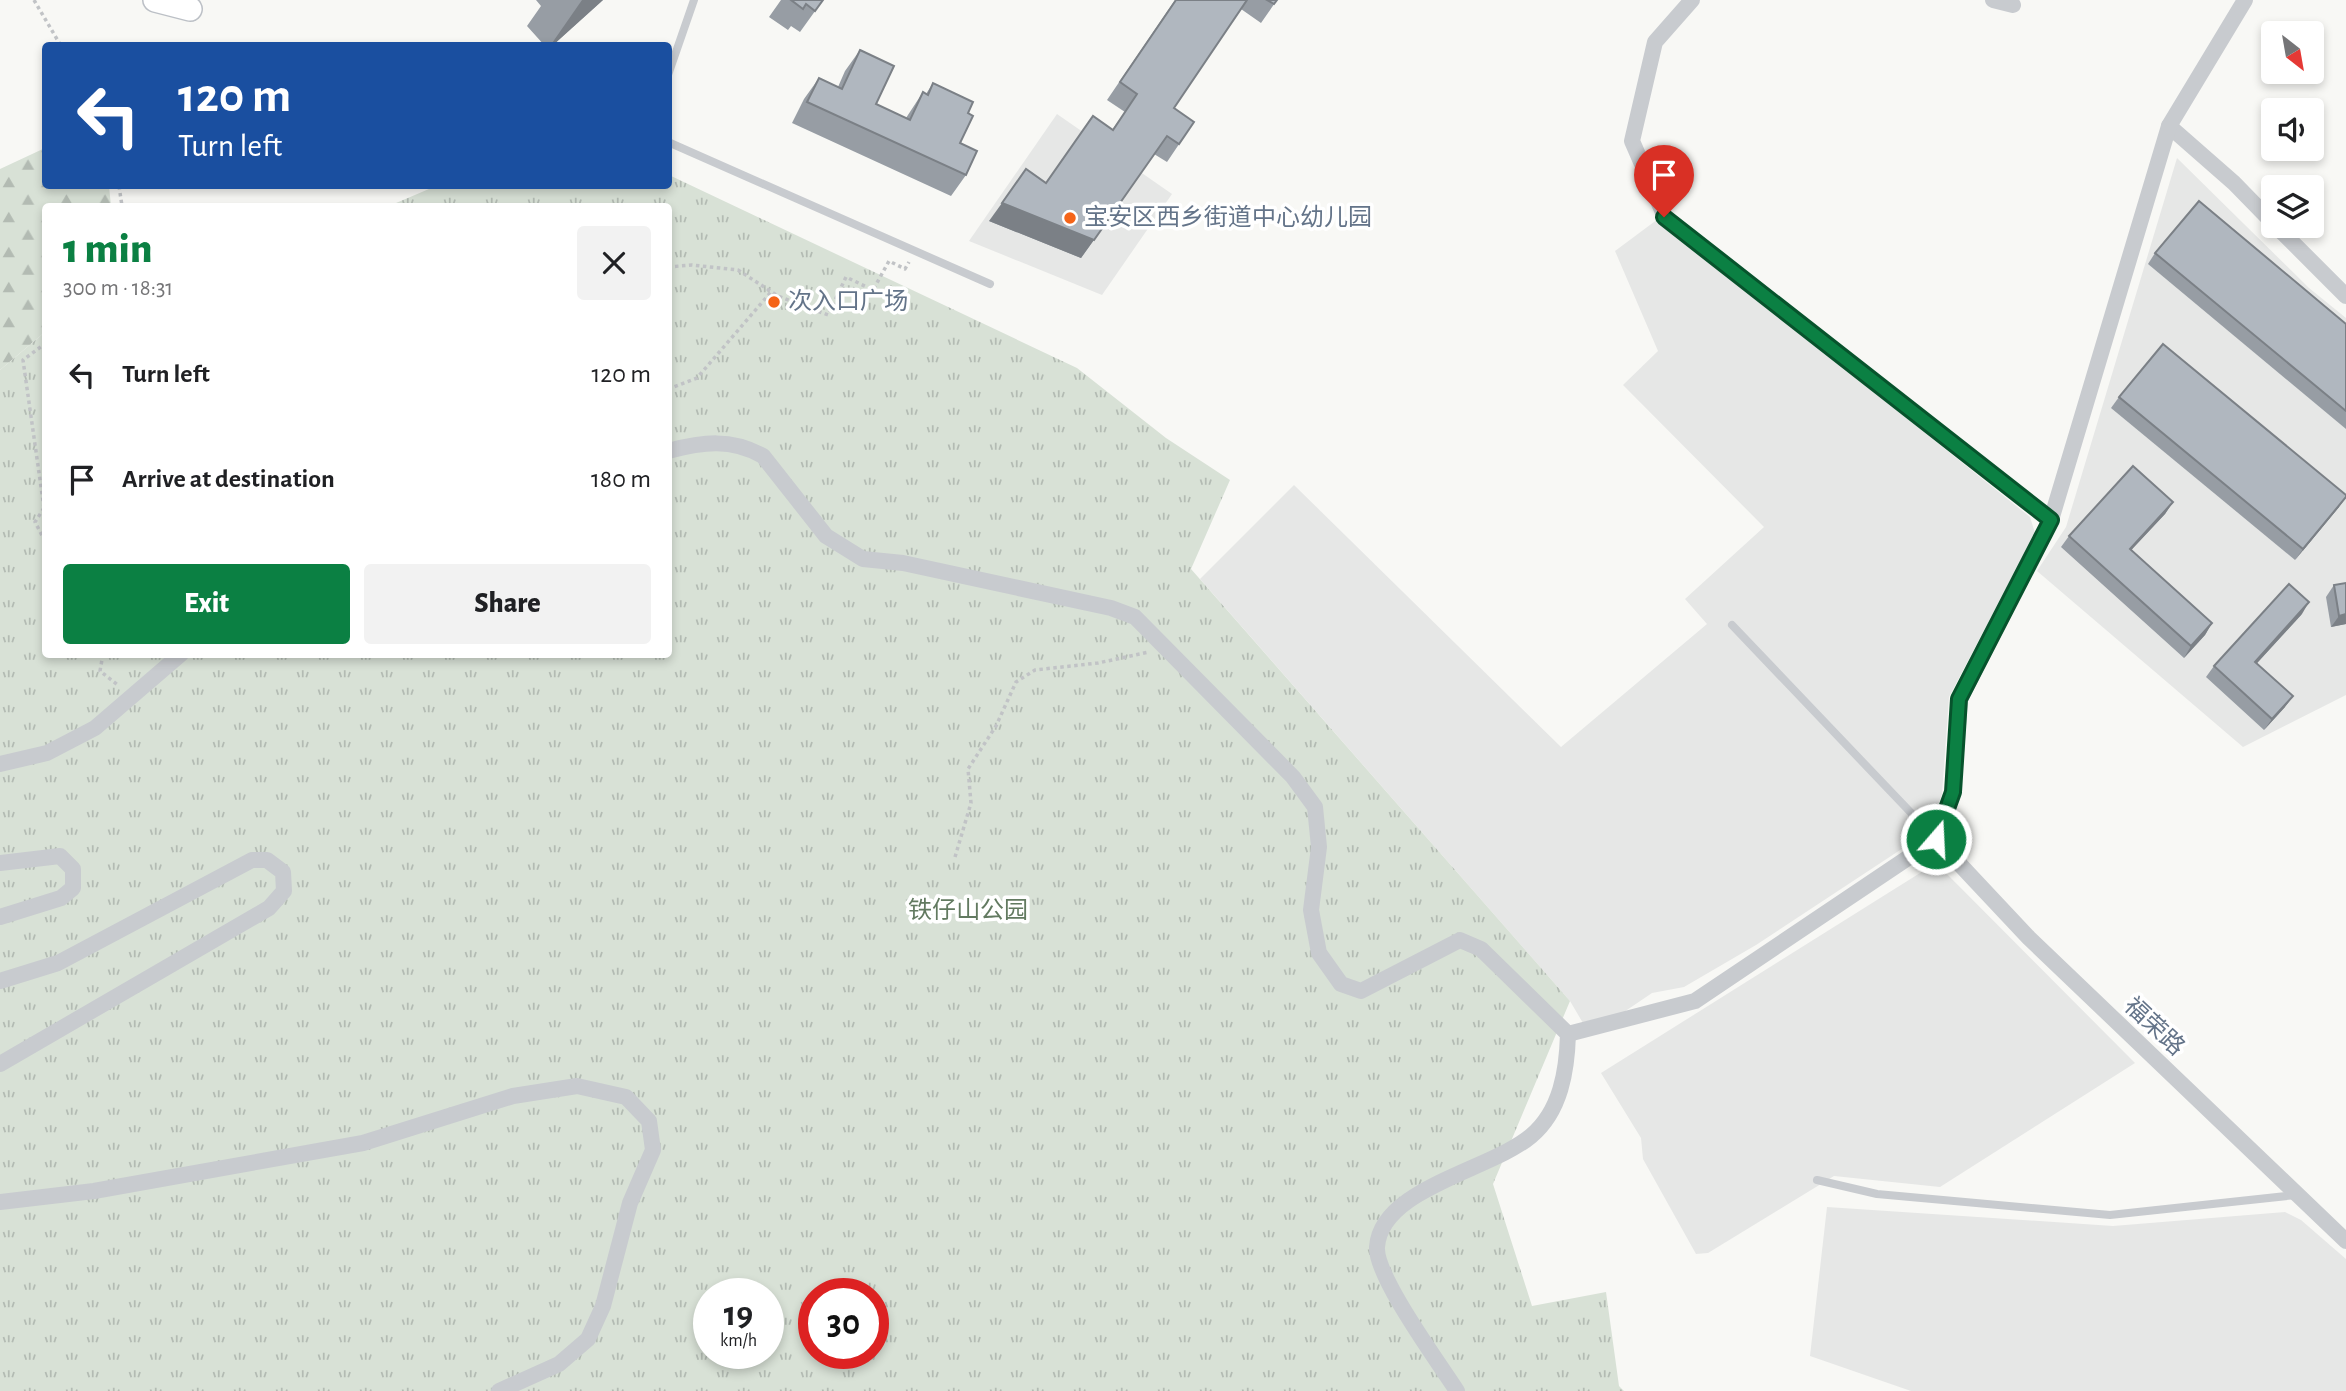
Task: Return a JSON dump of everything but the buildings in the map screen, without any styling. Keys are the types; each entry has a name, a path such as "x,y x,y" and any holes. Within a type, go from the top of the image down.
{"street":[{"path":"155,0 190,9"},
{"path":"1692,0 1655,42 1632,141 1664,217 2051,520"},
{"path":"1993,0 2013,5"},
{"path":"1568,1034 1695,1001 1936,839 1953,792 1959,699 2051,520 2169,127 2245,0"},
{"path":"2169,127 2261,210"},
{"path":"2289,238 2346,296"},
{"path":"672,450 715,442 748,448 763,456 827,536 863,559 903,562 1111,608 1135,617 1293,777 1315,807 1319,847 1311,910 1319,953 1341,984 1361,991 1460,940 1481,949 1568,1034 1567,1068 1556,1103 1532,1136 1495,1158 1404,1202 1384,1225 1376,1249 1384,1276 1457,1391"},
{"path":"0,764 47,753 95,728 130,694 176,658"},
{"name":"福荣路","path":"1936,839 2103,1010 2346,1241"},
{"path":"0,863 60,856 74,869 72,888 61,898 0,917"},
{"path":"0,981 58,963 253,860 268,860 283,872 284,891 270,908 0,1064"},
{"path":"0,1202 94,1191 363,1143 513,1096 577,1086 626,1097 649,1121 653,1150 630,1203 603,1306 588,1339 559,1363 499,1391"}],"lane":[{"path":"672,63 694,0"},
{"path":"672,144 990,284"},
{"path":"1732,625 1936,839"},
{"path":"1817,1180 1877,1194 2110,1216 2299,1195"}],"path":[{"path":"34,0 59,42"},
{"path":"672,267 692,265 738,270 771,292 828,315 846,276 873,290 889,261 905,269 915,251"},
{"path":"672,387 697,378 771,292"},
{"path":"42,345 23,360 42,487"},
{"path":"42,512 35,522 42,535"},
{"path":"955,857 971,803 968,769 996,726 1016,682 1035,670 1098,663 1164,647"},
{"path":"102,658 100,671 130,694"}],"shaded area":[{"name":"宝安区西乡街道中心幼儿园","path":"1057,114 1172,194 1102,295 969,241"},
{"path":"2177,158 2309,288 2346,318 2346,695 2243,747 2037,571 2066,527"},
{"path":"1658,219 2030,517 2035,533 1949,697 1942,794 1929,831 1756,945 1684,987 1652,993 1590,1035 1570,1001 1200,579 1294,485 1561,747 1707,624 1685,599 1764,527 1623,385 1658,351 1615,251"},
{"path":"1936,863 2135,1063 1940,1187 1834,1176 1708,1253 1696,1254 1643,1159 1641,1138 1601,1073"},
{"path":"1827,1207 2113,1226 2285,1212 2301,1220 2346,1259 2346,1391 1911,1391 1810,1356"}],"green space":[{"path":"42,149 42,189 109,189 111,203 42,203 42,335 0,370 0,169"},
{"name":"铁仔山公园","path":"672,176 1077,368 1166,438 1230,480 1191,569 1570,1001 1493,1184 1532,1306 1606,1292 1619,1386 1624,1391 0,1391 0,370 42,335 42,658 672,658 672,203 396,203 429,189 672,189"}],"place":[{"name":"宝安区西乡街道中心幼儿园","path":"1070,218"},
{"name":"次入口广场","path":"774,302"}],"route":[{"path":"1664,217 2051,520 1959,699 1953,792 1936,839"}]}
